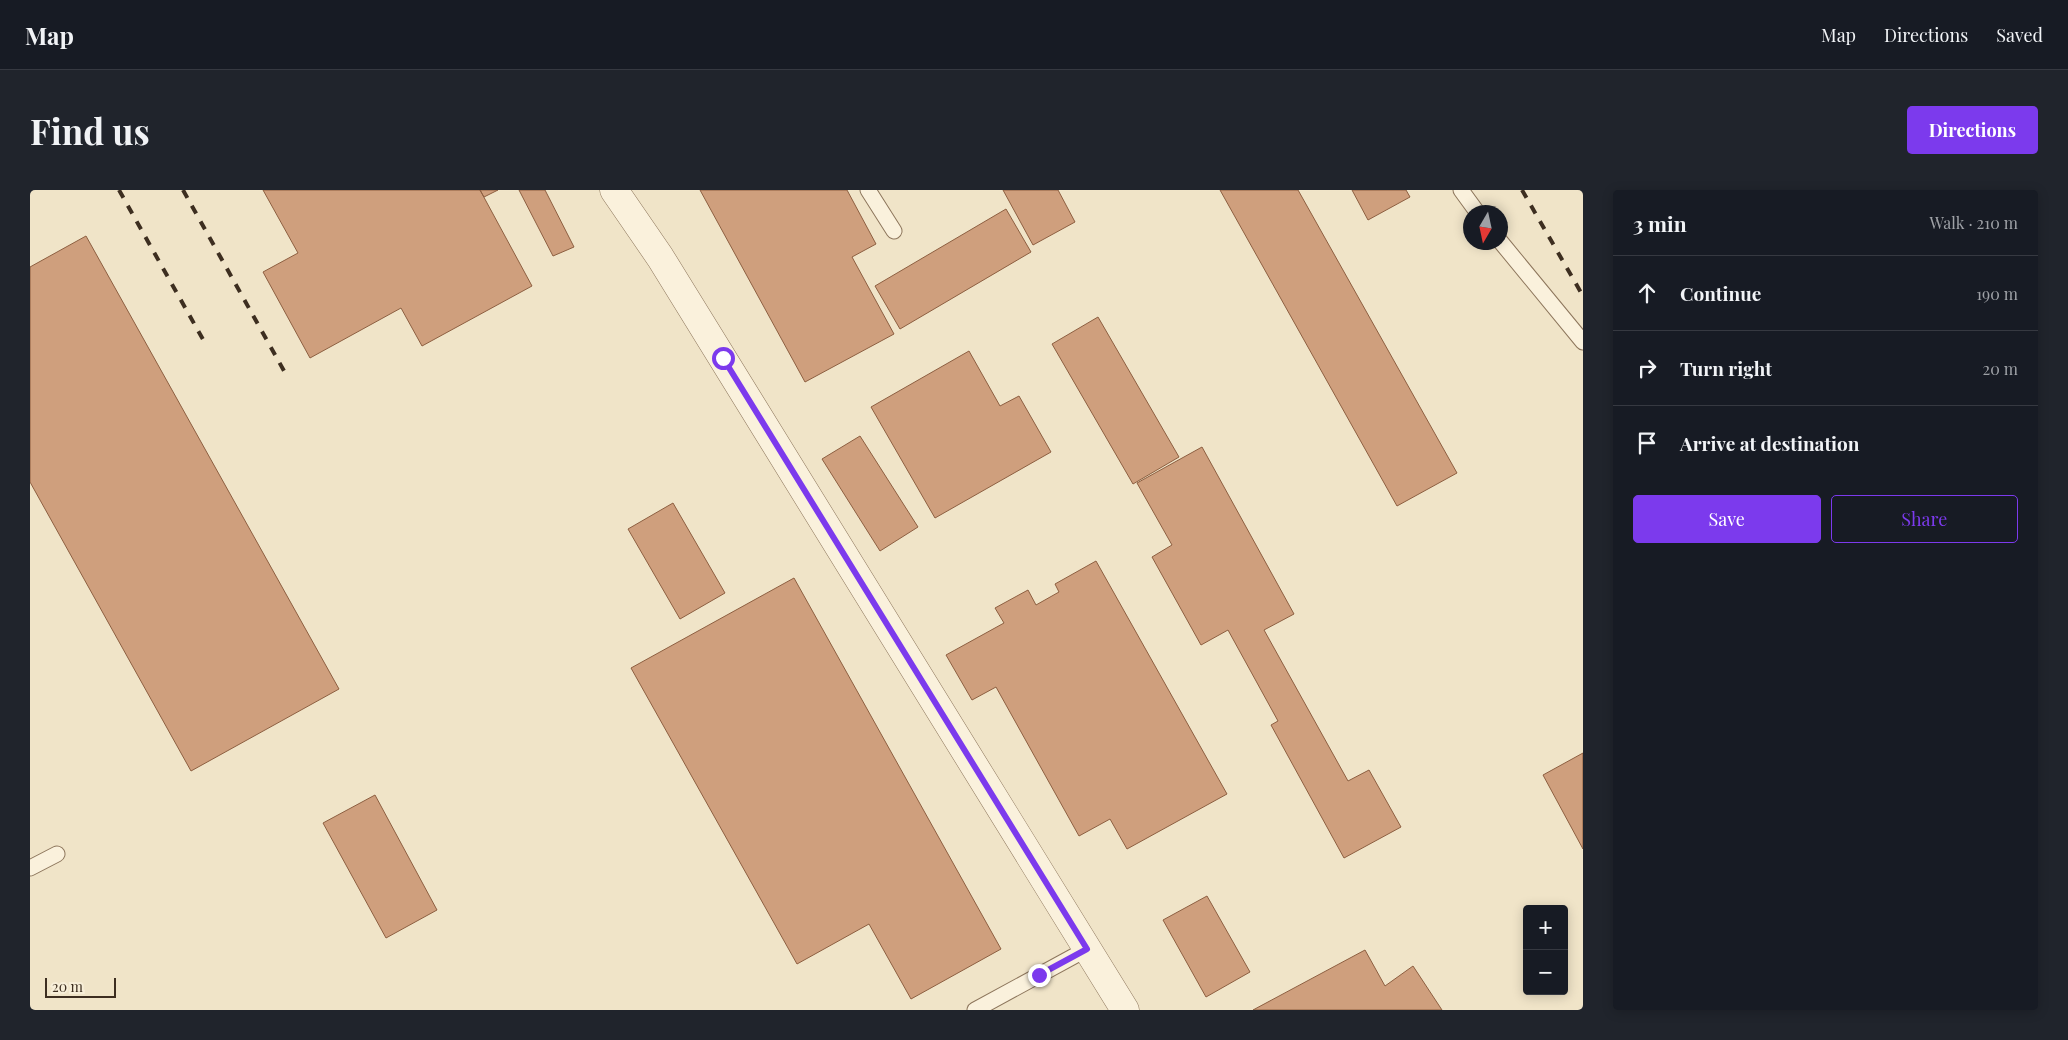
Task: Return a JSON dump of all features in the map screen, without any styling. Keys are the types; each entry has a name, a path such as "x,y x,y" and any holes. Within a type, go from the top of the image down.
{"street":[{"path":"614,190 660,257 1125,1010"}],"lane":[{"path":"868,190 894,231"},
{"path":"1461,190 1472,205"},
{"path":"1507,250 1583,342"},
{"path":"30,868 57,854"},
{"path":"975,1010 1087,949"}],"building":[{"path":"263,190 480,190 532,286 422,346 401,308 310,358 263,272 298,253"},
{"path":"480,190 498,190 484,197"},
{"path":"519,190 545,190 574,247 553,256"},
{"path":"700,190 847,190 876,244 852,257 894,334 805,382"},
{"path":"1003,190 1058,190 1075,222 1033,245"},
{"path":"1220,190 1298,190 1457,473 1397,506"},
{"path":"1352,190 1406,190 1410,197 1368,220"},
{"path":"1006,209 1031,252 900,329 875,286"},
{"path":"86,236 339,689 191,771 30,482 30,267"},
{"path":"1098,317 1179,457 1133,484 1052,344"},
{"path":"969,351 1000,406 1019,396 1051,452 935,518 871,407"},
{"path":"860,436 918,527 880,551 822,459"},
{"path":"1202,447 1294,614 1264,630 1348,781 1369,770 1401,827 1344,858 1271,725 1278,721 1228,630 1201,645 1152,557 1172,545 1137,483"},
{"path":"673,503 725,593 680,619 628,529"},
{"path":"1096,561 1227,794 1127,849 1110,819 1079,836 996,687 972,700 946,655 1004,623 995,608 1028,590 1036,605 1059,592 1055,584"},
{"path":"794,578 1001,949 911,999 869,924 797,964 631,668"},
{"path":"1583,753 1583,849 1543,775"},
{"path":"375,795 437,910 386,938 323,823"},
{"path":"1207,896 1250,972 1206,997 1163,920"},
{"path":"1365,950 1385,986 1413,966 1442,1010 1253,1010"}],"railway":[{"path":"119,190 205,343"},
{"path":"183,190 288,378"},
{"path":"1522,190 1583,296"}],"route":[{"path":"723,358 1087,949 1039,975"}]}
